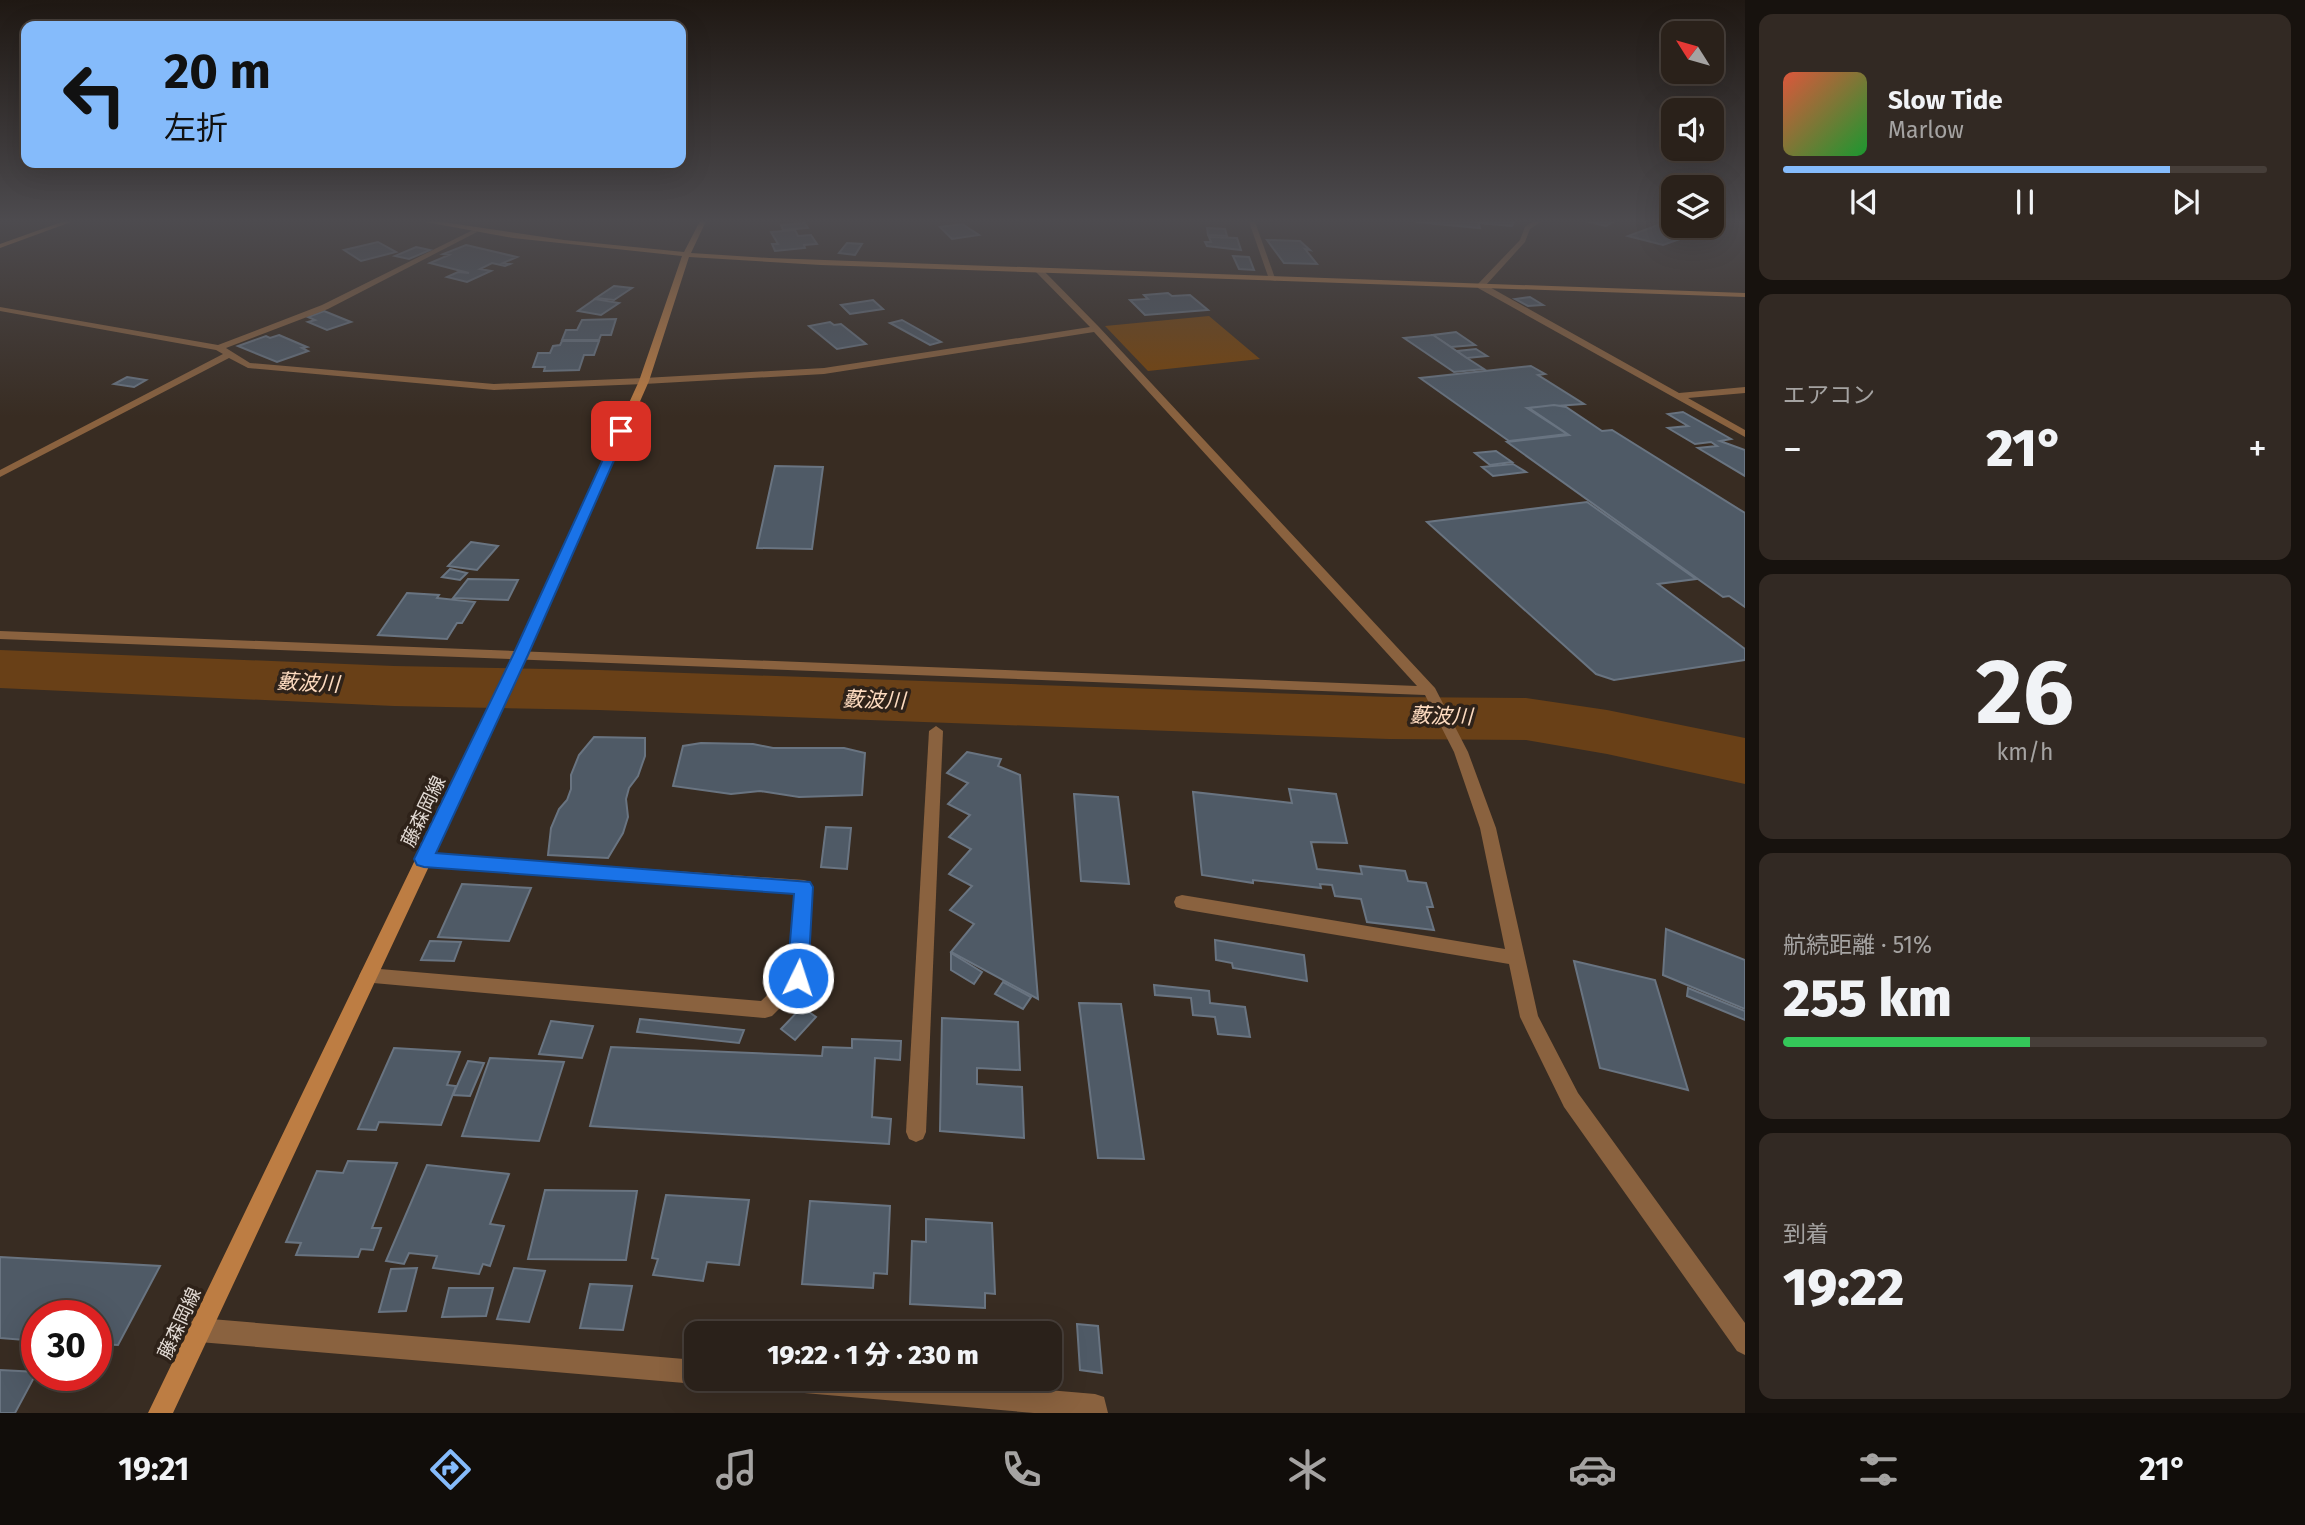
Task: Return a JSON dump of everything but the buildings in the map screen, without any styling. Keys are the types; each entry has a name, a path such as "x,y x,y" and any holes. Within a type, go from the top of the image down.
{"main road":[{"name":"藤森岡線","path":"160,1413 521,655 644,381 676,285"},
{"path":"1450,285 1745,295"}],"street":[{"path":"219,348 325,307 369,285"},
{"path":"1053,285 1430,691 1461,752 1488,828 1529,1017 1571,1100 1745,1343"},
{"path":"1481,286 1745,434"},
{"path":"0,309 219,348 248,365 494,387 824,371 1096,329"},
{"path":"0,474 228,355"},
{"path":"1678,396 1745,390"},
{"path":"0,635 1430,691"},
{"path":"916,1132 936,731"},
{"path":"368,976 765,1010 798,978 804,887 424,859"},
{"path":"1182,902 1516,958"},
{"path":"199,1330 684,1371"},
{"path":"921,1391 1095,1406 1096,1413"}],"shaded area":[{"path":"1209,316 1260,359 1148,371 1105,326"}],"waterway":[{"name":"藪波川","path":"0,669 394,686 599,690 1389,718 1526,719 1607,732 1745,761"}],"route":[{"path":"621,431 521,655 424,859 804,887 798,978"}]}
